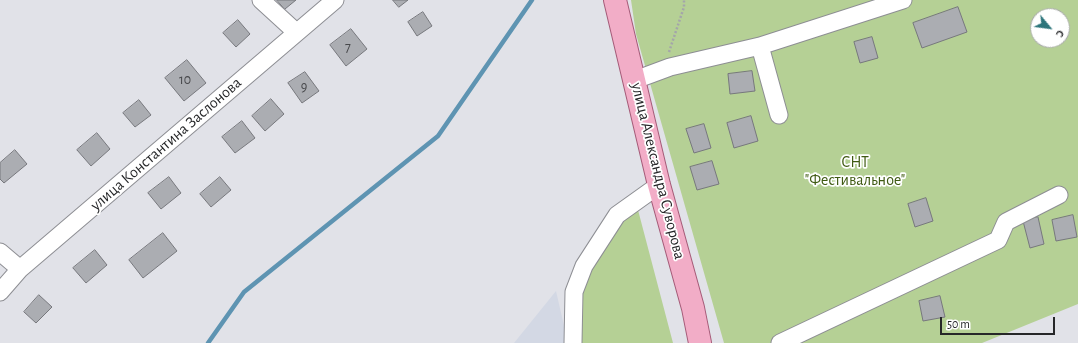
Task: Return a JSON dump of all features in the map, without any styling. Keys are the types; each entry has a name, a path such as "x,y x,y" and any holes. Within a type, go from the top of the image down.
{"main road":[{"name":"улица Александра Суворова","path":"615,0 659,185 693,308 700,343"}],"street":[{"path":"261,0 296,32"},
{"name":"улица Константина Заслонова","path":"0,292 20,269 335,0"},
{"path":"635,80 664,70 760,46 903,0"},
{"path":"760,46 779,115"},
{"path":"573,343 574,292 584,266 617,215 659,185"},
{"path":"780,343 998,240 1006,222 1060,195"},
{"path":"0,252 20,269"}],"path":[{"path":"664,70 684,7 684,0"}],"shaded area":[{"path":"556,291 568,343 514,343"}],"green space":[{"name":"СНТ \"Фестивальное\"","path":"631,0 1078,0 1078,304 982,343 724,343 636,34"},
{"path":"638,210 673,343 577,343 566,289 615,219"}],"building":[{"path":"277,0 296,0 285,9"},
{"path":"393,0 408,0 399,7"},
{"path":"958,7 967,32 922,48 913,23"},
{"path":"423,12 432,26 417,36 408,22"},
{"path":"238,20 250,34 236,47 223,33"},
{"path":"351,29 367,49 346,66 330,45"},
{"path":"872,37 878,58 860,63 854,42"},
{"path":"187,60 206,83 184,101 165,78"},
{"path":"752,71 755,91 730,94 728,74"},
{"path":"305,72 319,91 302,103 288,83"},
{"path":"271,99 284,114 265,131 252,116"},
{"path":"139,100 151,115 135,127 123,113"},
{"path":"751,116 758,141 734,148 727,123"},
{"path":"242,121 255,138 235,153 222,137"},
{"path":"704,124 711,148 694,153 686,129"},
{"path":"97,133 110,149 91,166 77,150"},
{"path":"15,150 27,164 4,183 0,179 0,163"},
{"path":"712,161 719,184 697,190 690,167"},
{"path":"169,177 181,193 161,209 148,193"},
{"path":"220,177 231,190 211,207 200,194"},
{"path":"926,198 933,221 915,227 908,204"},
{"path":"1073,215 1077,237 1056,241 1052,220"},
{"path":"1038,217 1044,244 1030,248 1023,221"},
{"path":"163,233 177,251 143,278 129,260"},
{"path":"95,250 107,265 86,283 73,268"},
{"path":"39,295 52,307 36,323 24,312"},
{"path":"940,296 945,317 923,321 919,301"}],"waterway":[{"path":"208,343 244,292 438,136 532,0"}]}
